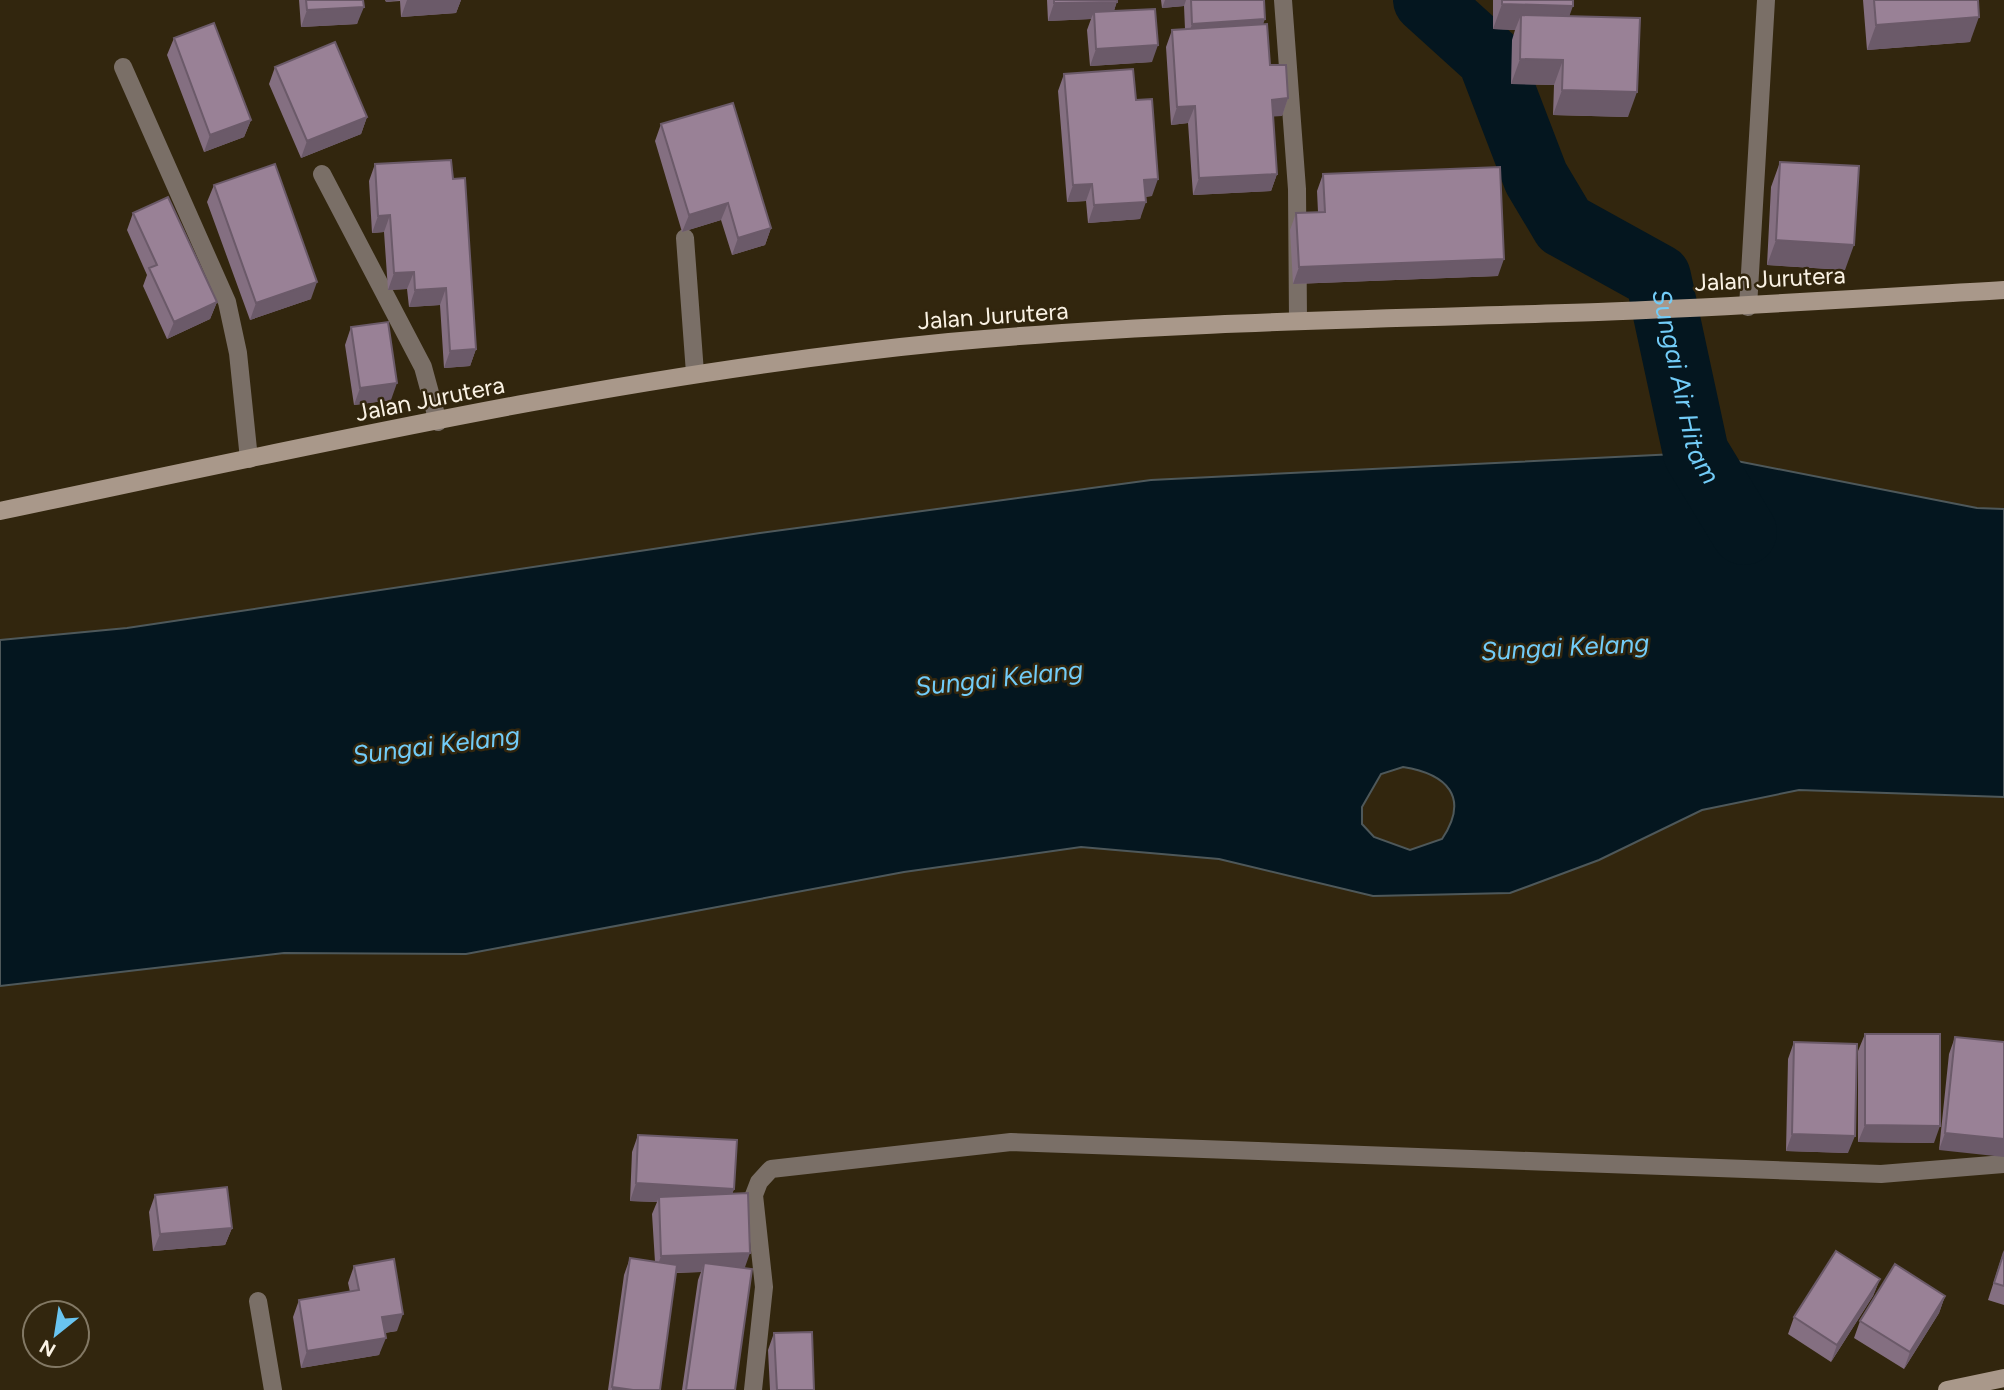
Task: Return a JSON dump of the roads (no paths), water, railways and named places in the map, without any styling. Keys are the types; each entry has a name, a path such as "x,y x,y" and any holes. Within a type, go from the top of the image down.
{"street":[{"path":"1283,0 1297,189 1298,320"},
{"path":"1748,307 1766,0"},
{"path":"122,67 227,302 238,353 249,459"},
{"path":"322,174 423,367 438,422"},
{"path":"685,238 695,373"},
{"name":"Jalan Jurutera","path":"0,511 249,459 695,373 951,342 1298,320 1748,307 2004,290"},
{"path":"753,1390 764,1287 754,1195 759,1182 771,1170 1011,1142 1881,1174 2004,1164"},
{"path":"258,1301 273,1390"},
{"path":"1947,1390 2004,1378"}],"water":[{"name":"Sungai Kelang","path":"1696,453 1977,508 2004,509 2004,797 1799,790 1702,810 1599,860 1510,893 1373,896 1219,859 1081,847 904,872 466,954 284,953 0,986 0,640 127,628 760,533 1151,480","holes":["1403,767 1432,775 1450,790 1454,811 1442,839 1410,850 1374,837 1362,824 1362,807 1381,774"]}],"waterway":[{"name":"Sungai Air Hitam","path":"1426,0 1490,58 1536,178 1564,225 1658,277 1696,453 1744,532"}]}
